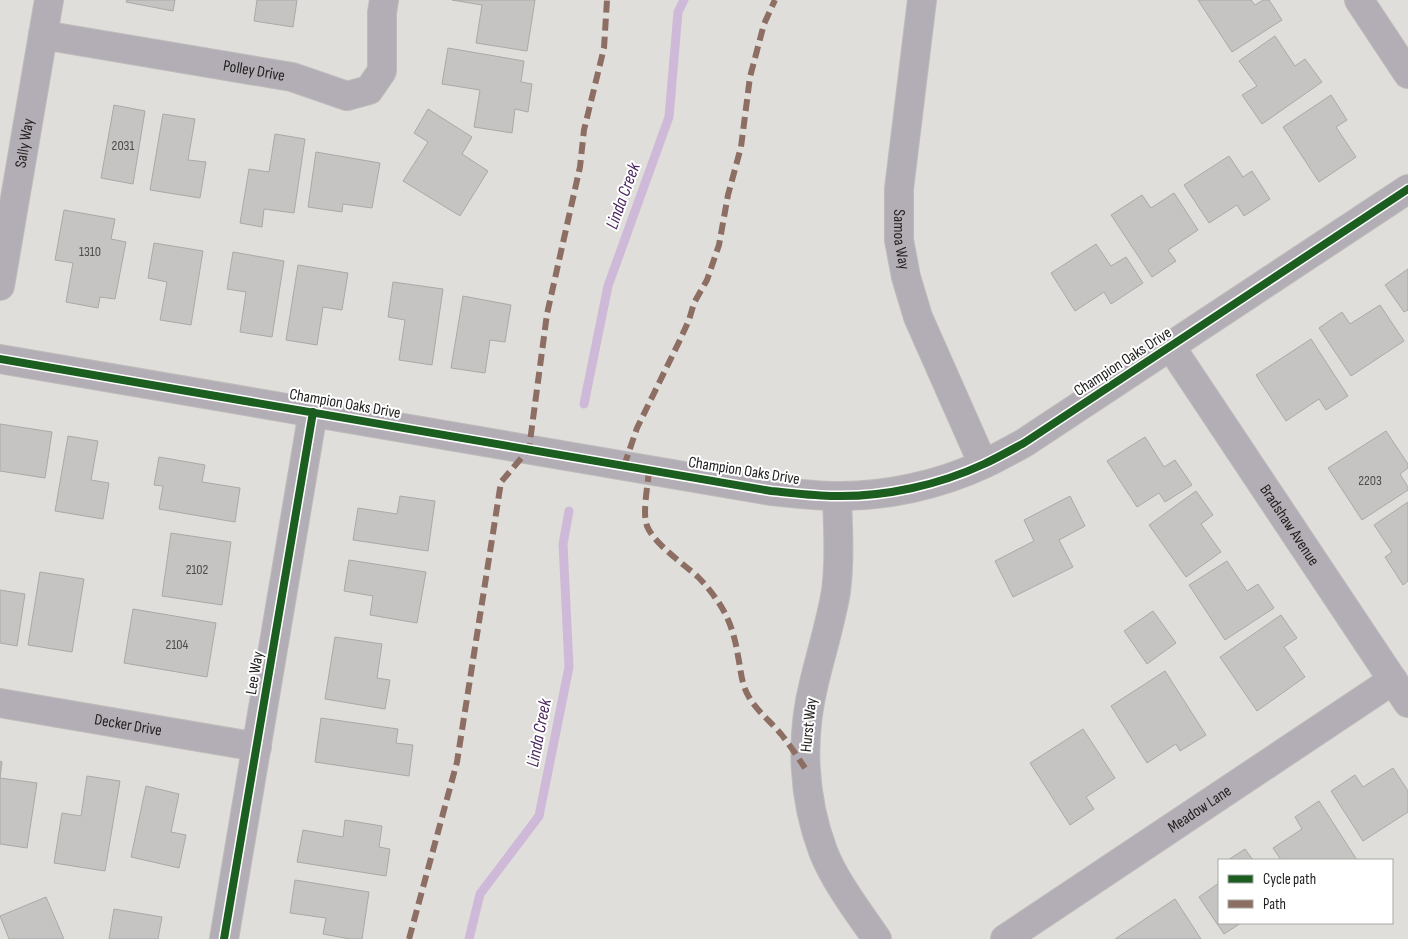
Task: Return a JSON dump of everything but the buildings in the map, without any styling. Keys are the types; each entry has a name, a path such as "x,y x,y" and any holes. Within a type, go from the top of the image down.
{"street":[{"name":"Sally Way","path":"0,286 49,0"},
{"name":"Polley Drive","path":"43,35 292,77 346,96 369,90 382,71 382,13 384,0"},
{"name":"Samoa Way","path":"922,0 900,189 899,240 906,277 918,317 983,464"},
{"path":"1359,0 1408,74"},
{"name":"Champion Oaks Drive","path":"0,359 771,491 837,496 874,494 911,488 948,478 983,464 1024,443 1408,189"},
{"name":"Bradshaw Avenue","path":"1171,347 1401,692"},
{"name":"Lee Way","path":"224,939 313,412"},
{"name":"Hurst Way","path":"837,496 839,562 836,591 813,686 806,730 805,768 811,811 824,853 846,893 877,939"},
{"name":"Meadow Lane","path":"1005,939 1401,692"},
{"name":"Decker Drive","path":"0,703 257,747"}],"waterway":[{"name":"Linda Creek","path":"584,404 608,286 669,117 678,12 684,0"},
{"name":"Linda Creek","path":"469,939 480,894 539,816 569,667 563,544 569,511"}],"marked path":[{"path":"409,939 457,762 501,482 529,449 547,314 580,167 584,130 604,48 607,0"},
{"path":"624,466 637,428 679,342 694,303 707,280 719,245 728,195 741,147 750,77 764,24 775,0"},
{"path":"649,470 645,507 647,526 656,540 698,577 719,603 734,635 746,692 756,707 784,738 805,768"}],"cycle path":[{"path":"0,359 771,491 827,496 854,496 892,492 949,478 984,464 1024,443 1408,189"},
{"path":"224,939 313,412"}]}
